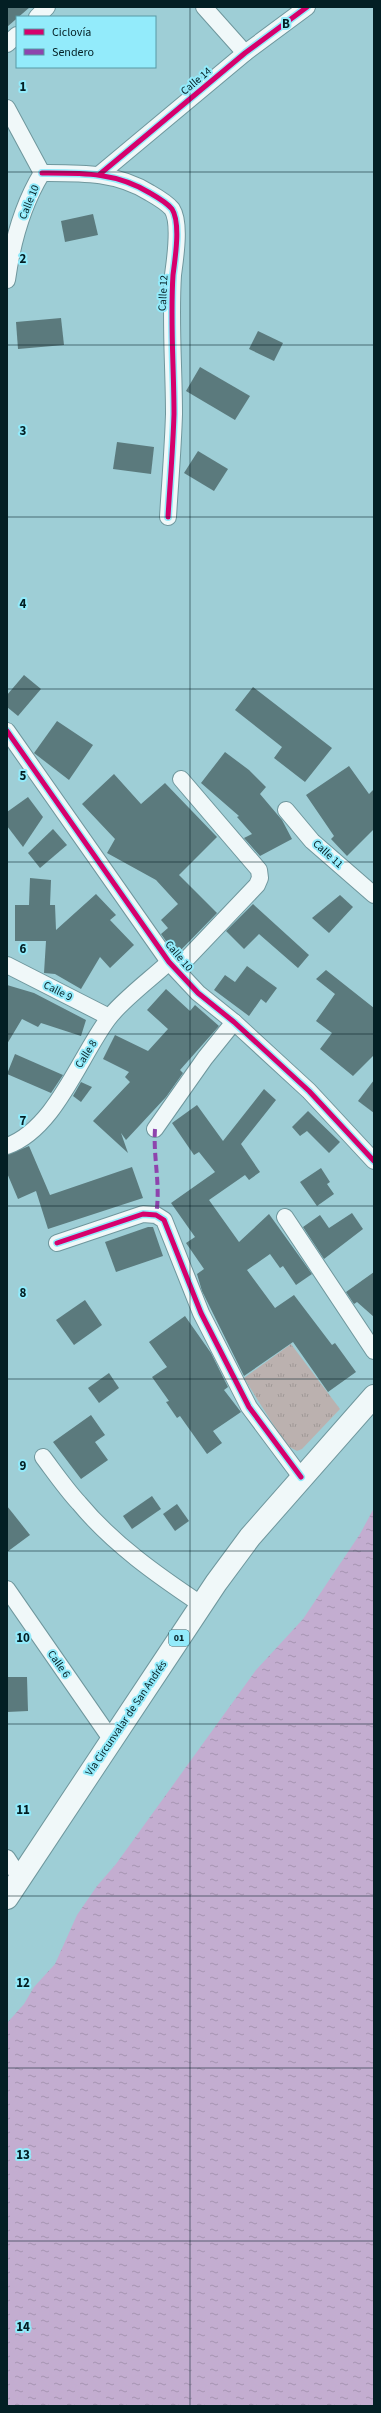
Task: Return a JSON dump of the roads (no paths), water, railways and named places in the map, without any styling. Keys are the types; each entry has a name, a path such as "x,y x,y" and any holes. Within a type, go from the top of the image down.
{"highway":[{"name":"Vía Circunvalar de San Andrés","path":"7,1898 111,1739 202,1604 250,1537 302,1476 374,1396"}],"street":[{"path":"37,16 47,7"},
{"path":"204,7 245,53"},
{"name":"Calle 14","path":"100,174 245,53 307,7"},
{"path":"7,44 16,36"},
{"name":"Calle 10","path":"7,108 42,173 30,195 10,260 7,280"},
{"name":"Calle 12","path":"42,173 100,174 136,184 157,197 172,209 175,216 175,246 171,311 174,415 168,517"},
{"name":"Calle 10","path":"10,741 173,966 198,993 234,1022 309,1092 374,1161"},
{"name":"Calle 8","path":"7,1146 34,1130 50,1114 109,1018 173,966 257,885 260,878 259,870 182,779"},
{"name":"Calle 11","path":"286,810 312,841 374,895"},
{"name":"Calle 9","path":"7,965 109,1018"},
{"path":"155,1129 205,1058 234,1022"},
{"path":"58,1243 143,1214 156,1215 164,1220 201,1313 249,1407 302,1476"},
{"path":"285,1217 374,1351"},
{"path":"43,1457 79,1504 113,1538 153,1572 202,1604"},
{"name":"Calle 6","path":"7,1589 111,1739"},
{"path":"7,1858 20,1878"}],"water":[{"path":"374,1508 374,2406 7,2406 7,2023 24,2004 34,1987 55,1964 77,1915 97,1886 116,1864 256,1670 303,1619 360,1534"}]}
